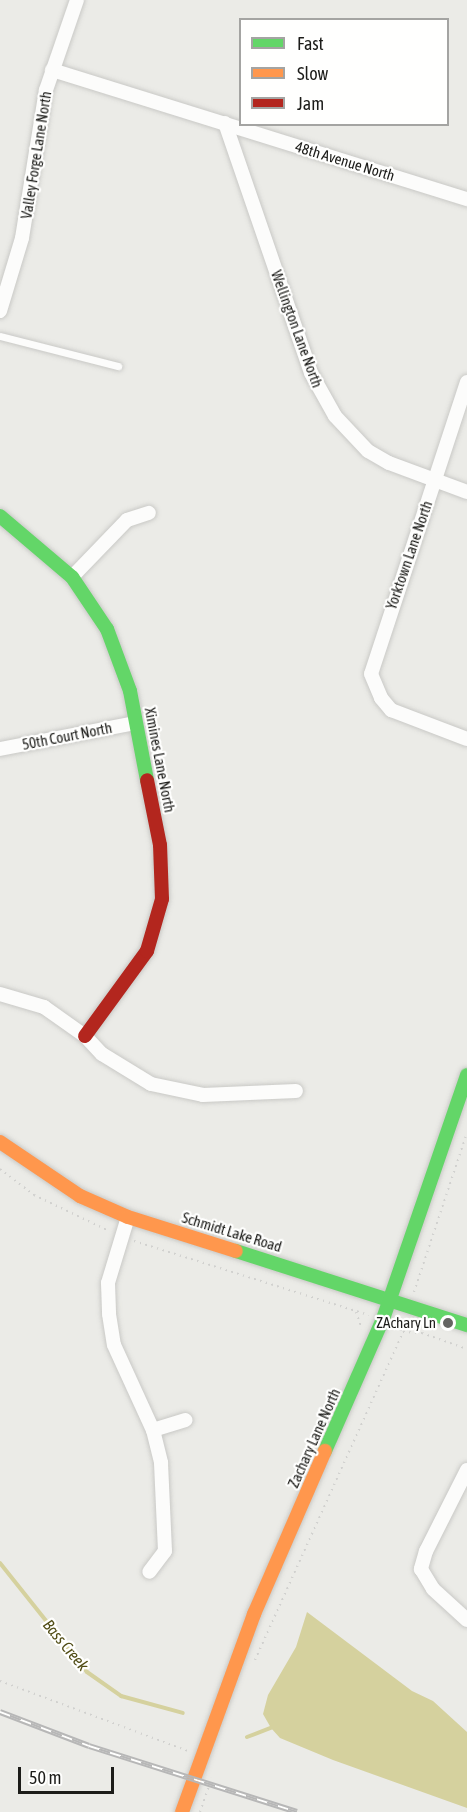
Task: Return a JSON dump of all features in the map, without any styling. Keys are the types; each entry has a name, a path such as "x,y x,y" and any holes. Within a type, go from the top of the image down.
{"street":[{"name":"Valley Forge Lane North","path":"0,311 22,238 41,111 52,70 77,0"},
{"name":"48th Avenue North","path":"52,70 467,199"},
{"name":"Wellington Lane North","path":"225,123 321,395 349,434 368,451 434,482 467,492"},
{"name":"Yorktown Lane North","path":"467,382 372,666 381,698 404,718 467,739"},
{"path":"72,577 127,520 149,513"},
{"name":"Ximines Lane North","path":"0,516 72,577 96,610 121,659 160,845 162,898 147,951 85,1036"},
{"name":"50th Court North","path":"0,749 135,723"},
{"path":"0,994 44,1007 85,1036 123,1069 176,1092 232,1096 296,1091"},
{"name":"Zachary Lane North","path":"182,1812 254,1614 383,1319 467,1074"},
{"name":"Schmidt Lake Road","path":"0,1142 80,1196 128,1216 390,1298 467,1325"},
{"path":"128,1216 108,1282 114,1345 153,1430 161,1463 165,1551 149,1572"},
{"path":"153,1430 185,1420"},
{"path":"464,1474 426,1551 421,1569 433,1589 467,1620"}],"lane":[{"path":"0,336 118,366"}],"path":[{"path":"400,1327 467,1133"},
{"path":"0,1169 34,1195 121,1236 383,1319 400,1327 403,1332"},
{"path":"403,1332 422,1333 467,1349"},
{"path":"255,1661 403,1332"},
{"path":"0,1682 188,1751"},
{"path":"200,1812 213,1775"}],"shaded area":[{"path":"307,1612 412,1691 433,1701 467,1732 467,1808 333,1760 280,1738 271,1728 263,1714 268,1695 296,1647"}],"waterway":[{"name":"Bass Creek","path":"0,1563 87,1672 121,1696 183,1713"},
{"name":"Bass Creek","path":"247,1737 271,1728"}],"railway":[{"path":"0,1712 89,1746 297,1812"}],"traffic: fast":[{"path":"0,516 72,577 107,629 130,691 147,780"},
{"path":"325,1451 383,1319 467,1075"},
{"path":"236,1251 467,1325"}],"traffic: slow":[{"path":"0,1142 80,1196 128,1217 236,1251"},
{"path":"182,1812 254,1614 325,1451"}],"traffic: jam":[{"path":"85,1036 147,951 162,899 160,845 147,780"}],"place":[{"name":"ZAchary Ln","path":"448,1323"}]}
